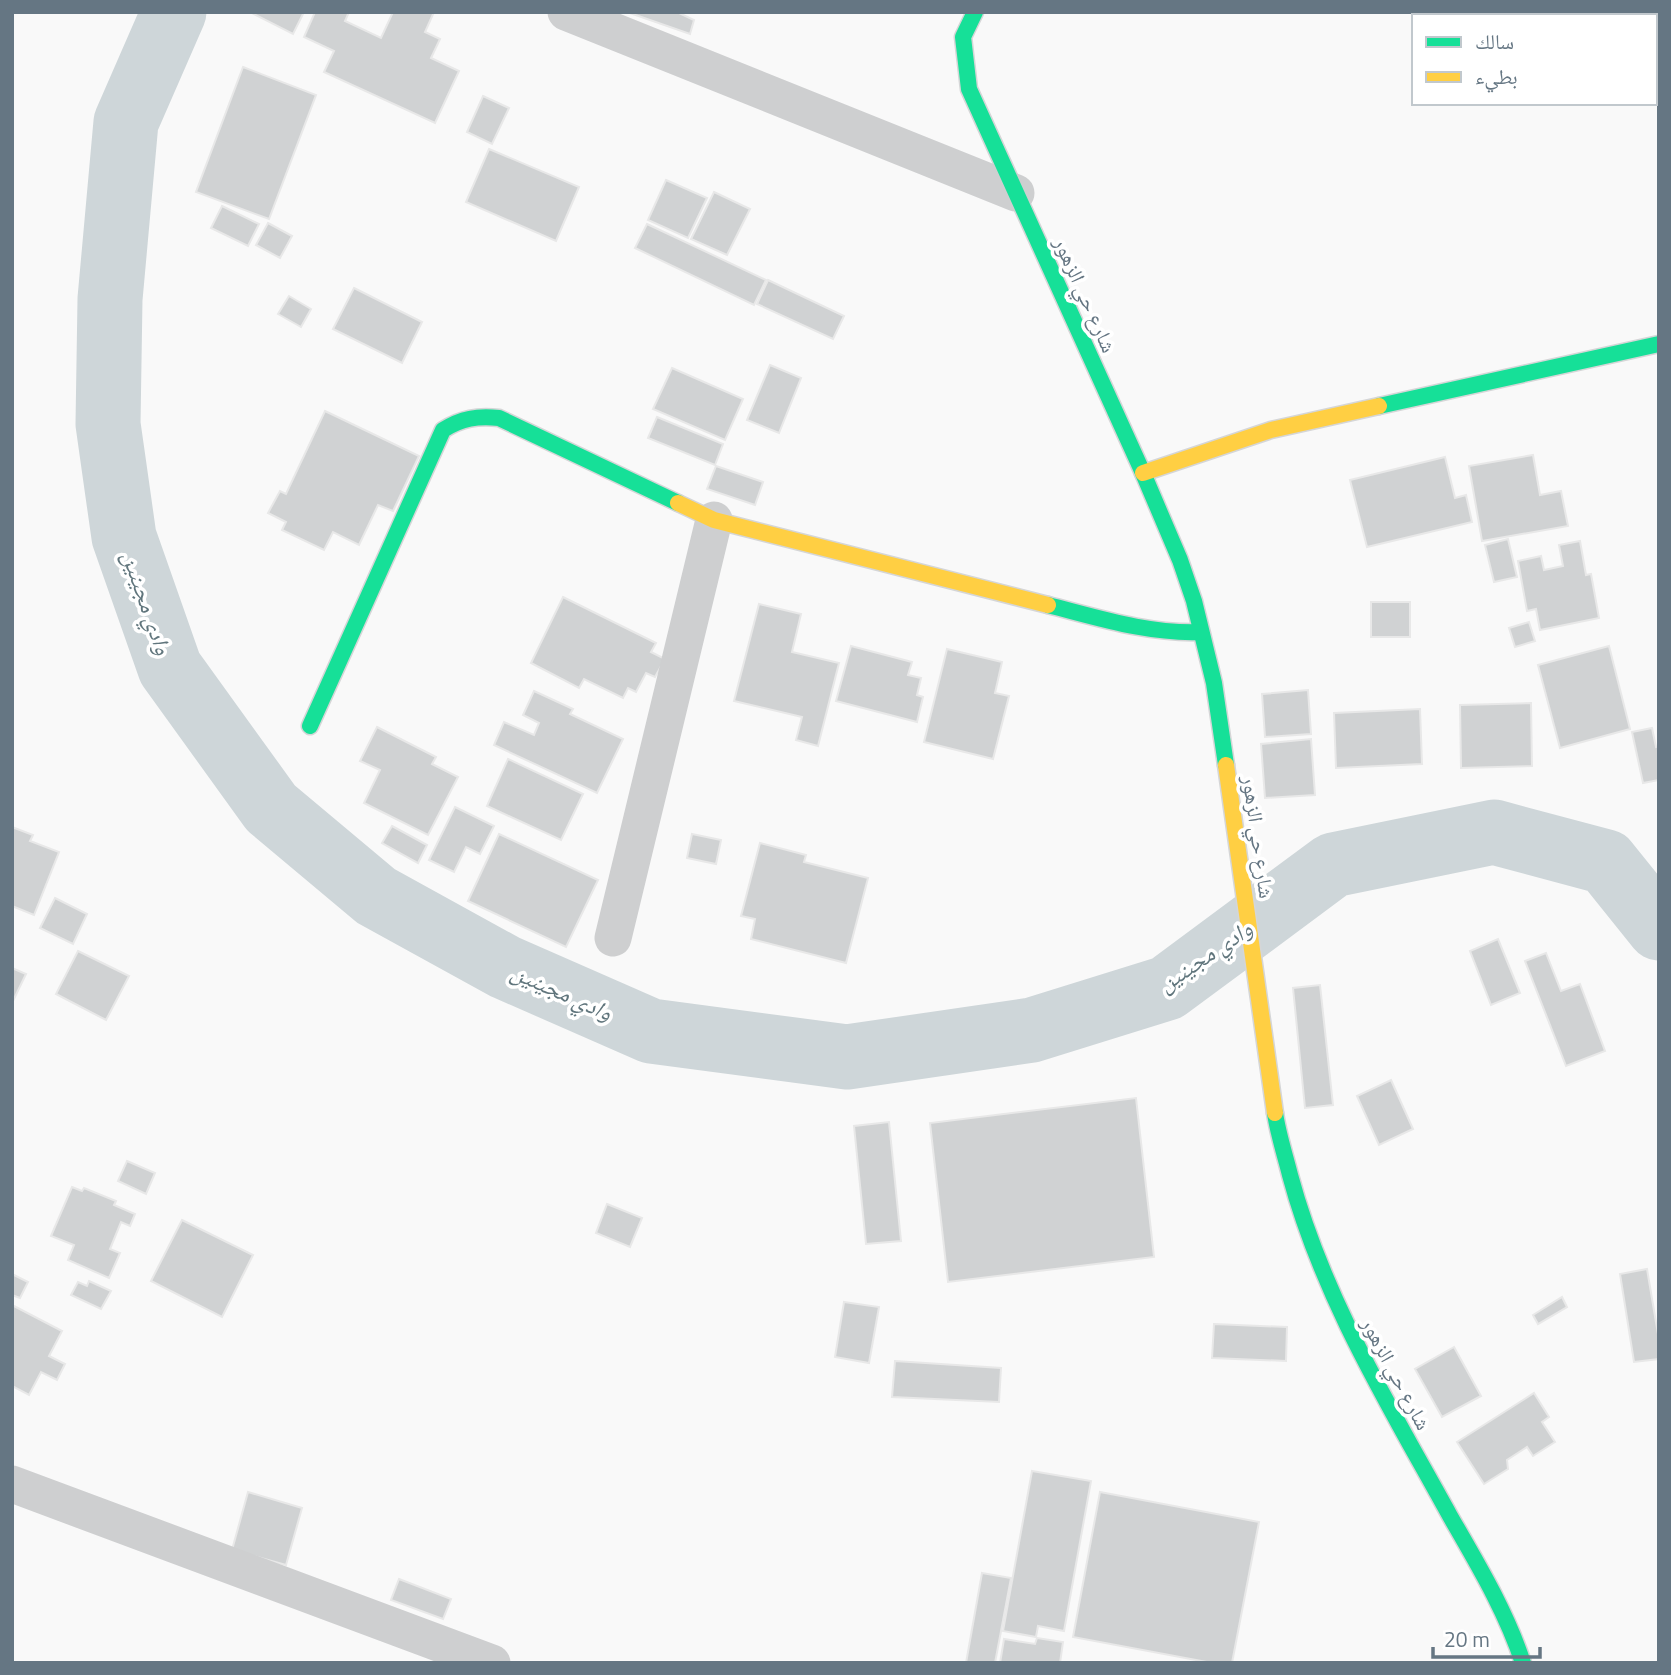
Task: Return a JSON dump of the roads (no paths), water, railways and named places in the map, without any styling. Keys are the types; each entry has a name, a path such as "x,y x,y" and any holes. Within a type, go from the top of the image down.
{"street":[{"path":"566,12 1016,193"},
{"name":"شارع حي الزهور","path":"975,12 963,37 969,89 1143,473 1180,560 1201,632 1214,683 1276,1123 1299,1208 1324,1278 1354,1343 1481,1571 1514,1636 1523,1663"},
{"path":"1143,473 1271,430 1659,344"},
{"path":"310,726 443,430 462,418 478,416 499,418 714,520 1136,628 1172,633 1201,632"},
{"path":"612,938 714,520"},
{"path":"12,1484 492,1663"}],"waterway":[{"name":"وادي مجينين","path":"174,12 126,122 110,299 108,424 124,537 170,668 271,808 376,896 505,967 651,1031 847,1057 1032,1030 1167,988 1333,865 1494,832 1606,862 1659,928"}]}
